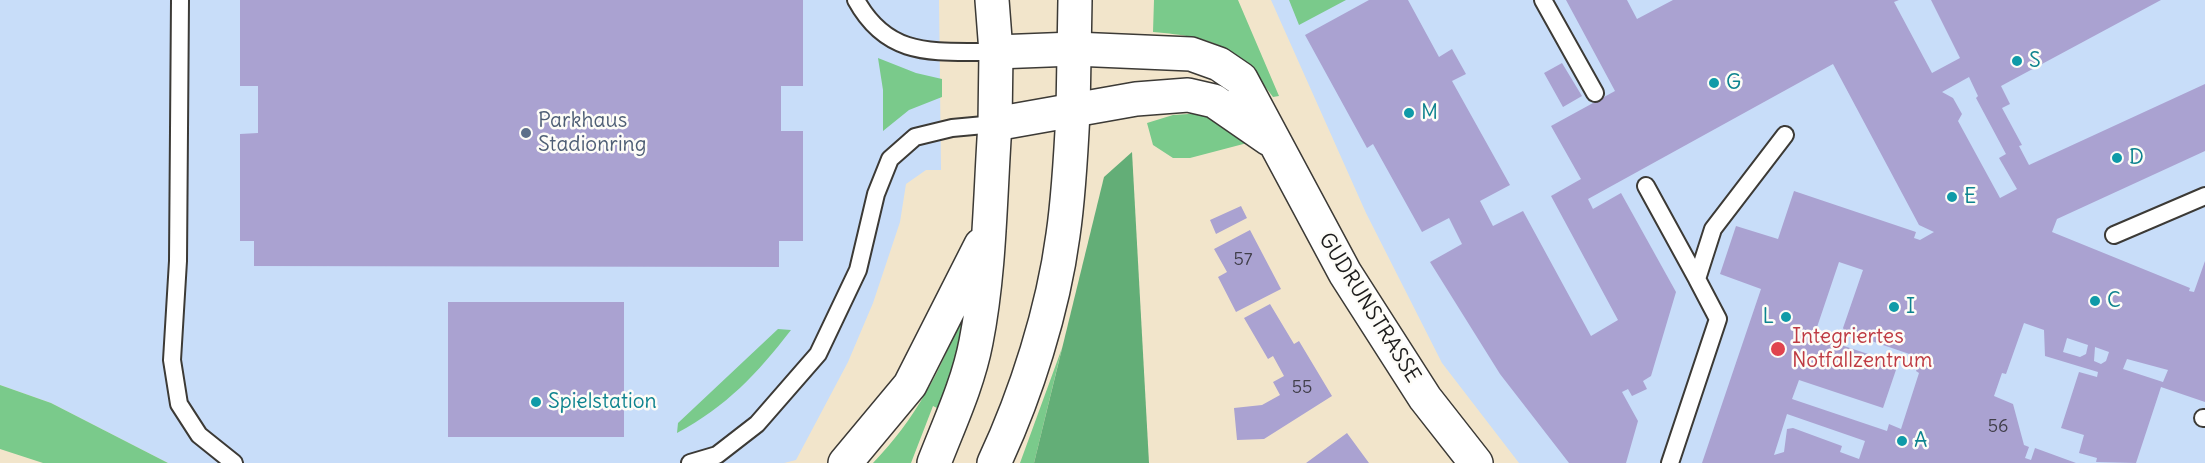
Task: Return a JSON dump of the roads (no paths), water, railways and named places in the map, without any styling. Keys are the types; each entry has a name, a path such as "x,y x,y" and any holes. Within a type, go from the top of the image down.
{"main road":[{"path":"934,463 966,378 976,344 982,307 995,124 996,52 992,0"},
{"path":"994,462 1022,392 1054,286 1070,183 1075,0"},
{"name":"GUDRUNSTRASSE","path":"996,52 1074,49 1191,54 1219,64 1241,79 1345,273 1425,398 1476,463"},
{"name":"GUDRUNSTRASSE","path":"995,124 1073,112 1136,99 1188,95 1214,101 1275,144"},
{"path":"845,463 876,429 920,369 987,233"}],"lane":[{"path":"180,0 178,261 172,360 178,404 199,435 234,463"},
{"path":"856,0 886,38 912,49 996,52"},
{"path":"1543,0 1594,93"},
{"path":"690,463 717,454 757,424 818,354 858,270 876,194 890,159 915,137 952,128 995,124"},
{"path":"1697,279 1713,229 1785,135"},
{"path":"1646,186 1718,319 1671,460"},
{"path":"2114,235 2205,196"}],"place":[{"name":"S","path":"2017,61"},
{"name":"G","path":"1714,83"},
{"name":"M","path":"1409,113"},
{"name":"Parkhaus Stadionring","path":"526,133"},
{"name":"D","path":"2117,158"},
{"name":"E","path":"1952,197"},
{"name":"C","path":"2095,301"},
{"name":"I","path":"1894,307"},
{"name":"L","path":"1786,317"},
{"name":"Integriertes Notfallzentrum","path":"1778,349"},
{"name":"Spielstation","path":"536,402"},
{"name":"A","path":"1902,441"}]}
